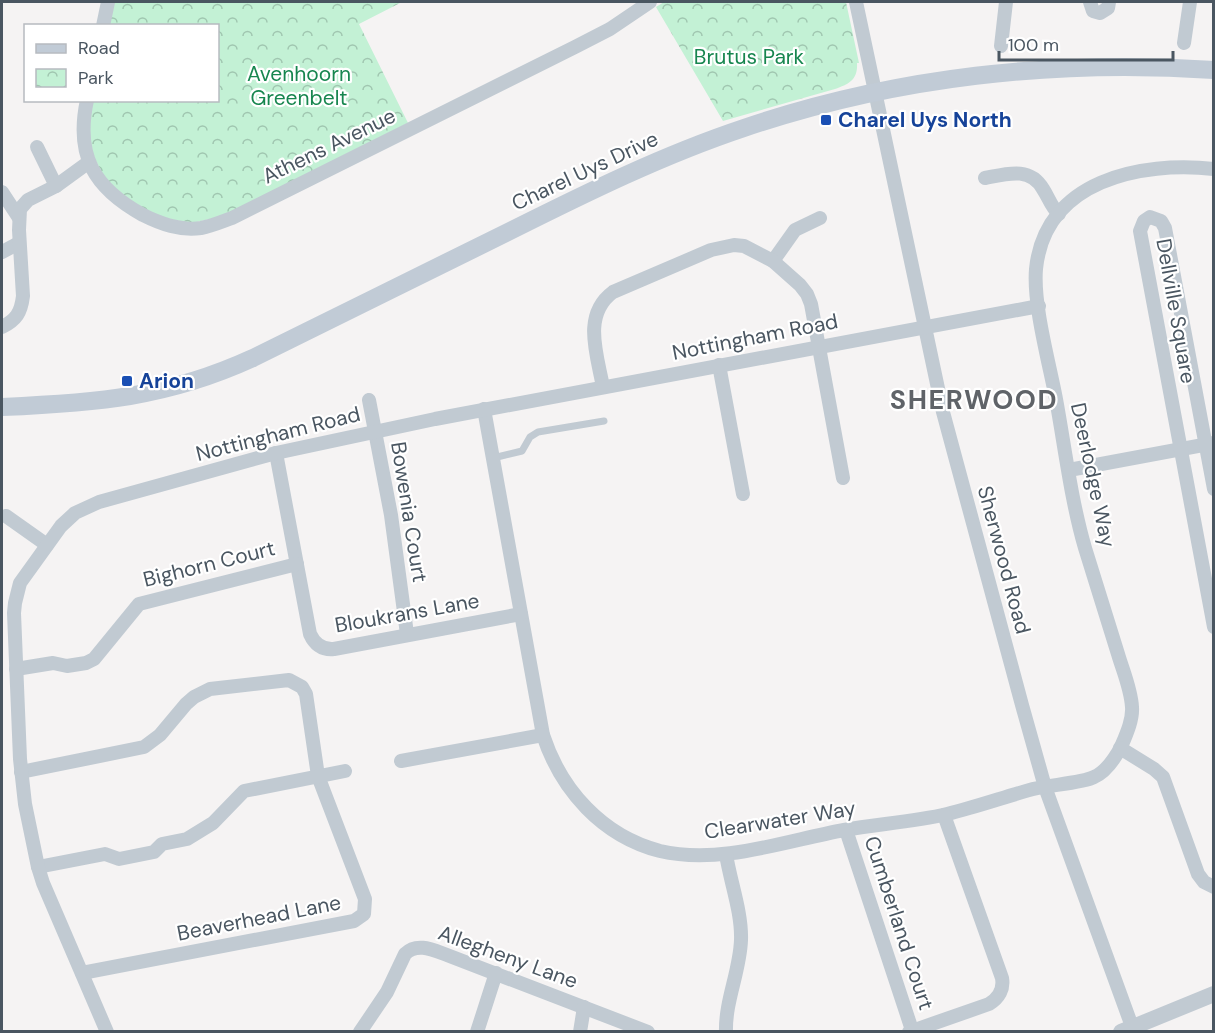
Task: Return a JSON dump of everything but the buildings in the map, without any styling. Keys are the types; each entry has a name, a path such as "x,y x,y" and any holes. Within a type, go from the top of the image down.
{"main road":[{"name":"Charel Uys Drive","path":"2,407 117,399 173,388 212,375 253,358 586,194 668,156 746,127 876,93 945,80 1040,70 1125,67 1214,70"}],"street":[{"path":"103,24 108,2"},
{"name":"Athens Avenue","path":"87,102 82,134 88,162 111,194 155,221 189,229 210,226 242,213 610,29 650,2"},
{"name":"Sherwood Road","path":"856,2 943,412 1045,786 1129,1030"},
{"path":"1001,46 1006,2"},
{"path":"1090,2 1093,11 1100,13 1106,11 1109,2"},
{"path":"1184,43 1190,2"},
{"path":"37,147 56,186"},
{"path":"2,327 18,316 23,296 18,218 20,209 28,200 56,186 88,162"},
{"name":"Deerlodge Way","path":"1045,786 1093,778 1106,768 1120,748 1132,710 1126,680 1084,544 1039,306 1036,280 1039,254 1048,230 1059,214 1074,199 1090,188 1127,173 1170,166 1214,169"},
{"path":"985,178 1014,173 1032,176 1042,186 1059,214"},
{"path":"2,192 18,218"},
{"path":"773,261 795,230 820,218"},
{"name":"Dellville Square","path":"1214,489 1209,444 1165,228 1161,221 1150,218 1144,221 1140,231 1214,627"},
{"path":"2,252 19,243"},
{"path":"603,387 593,324 601,303 613,292 723,246 744,246 773,261 807,294 811,304 843,478"},
{"name":"Nottingham Road","path":"107,1032 43,883 21,772 14,614 17,593 26,574 67,519 90,505 276,453 484,409 1039,306"},
{"path":"719,365 743,494"},
{"name":"Bowenia Court","path":"369,400 391,515 407,634"},
{"name":"Clearwater Way","path":"484,409 543,735 553,762 571,792 590,812 619,835 669,853 726,854 846,830 944,815 1045,786"},
{"path":"1069,470 1209,444"},
{"name":"Bloukrans Lane","path":"276,453 310,634 312,640 321,647 334,649 521,614"},
{"path":"6,516 47,545"},
{"name":"Bighorn Court","path":"16,669 53,663 65,666 89,662 139,604 297,564"},
{"name":"Beaverhead Lane","path":"21,772 144,747 160,735 186,704 202,692 289,680 302,687 306,694 318,776 365,899 366,908 362,917 354,921 82,973"},
{"path":"401,761 543,735"},
{"path":"1120,748 1164,777 1198,874 1204,882 1214,886"},
{"path":"38,867 105,854 118,859 154,852 162,844 187,839 213,823 244,791 345,771"},
{"path":"911,1031 989,1004 998,996 1002,985 1002,978 944,815"},
{"name":"Cumberland Court","path":"846,830 911,1031"},
{"path":"726,854 741,928 741,941 727,1014 726,1032"},
{"name":"Allegheny Lane","path":"360,1032 387,992 405,954 412,949 430,949 648,1032"},
{"path":"477,1032 496,973"},
{"path":"1129,1030 1214,994"},
{"path":"580,1032 584,1007"}],"lane":[{"path":"493,458 522,451 530,437 538,432 604,421"}],"green space":[{"name":"Avenhoorn Greenbelt","path":"113,2 402,2 359,24 408,123 223,216 192,223 163,218 126,199 105,180 90,148 89,112 92,102 219,102 219,24 108,24"},
{"name":"Brutus Park","path":"664,2 846,2 859,63 857,63 856,74 848,83 835,89 723,121 656,7"}],"place":[{"name":"Charel Uys North","path":"826,120"},
{"name":"Arion","path":"127,381"}],"district":[{"name":"SHERWOOD","path":"974,399"}]}
